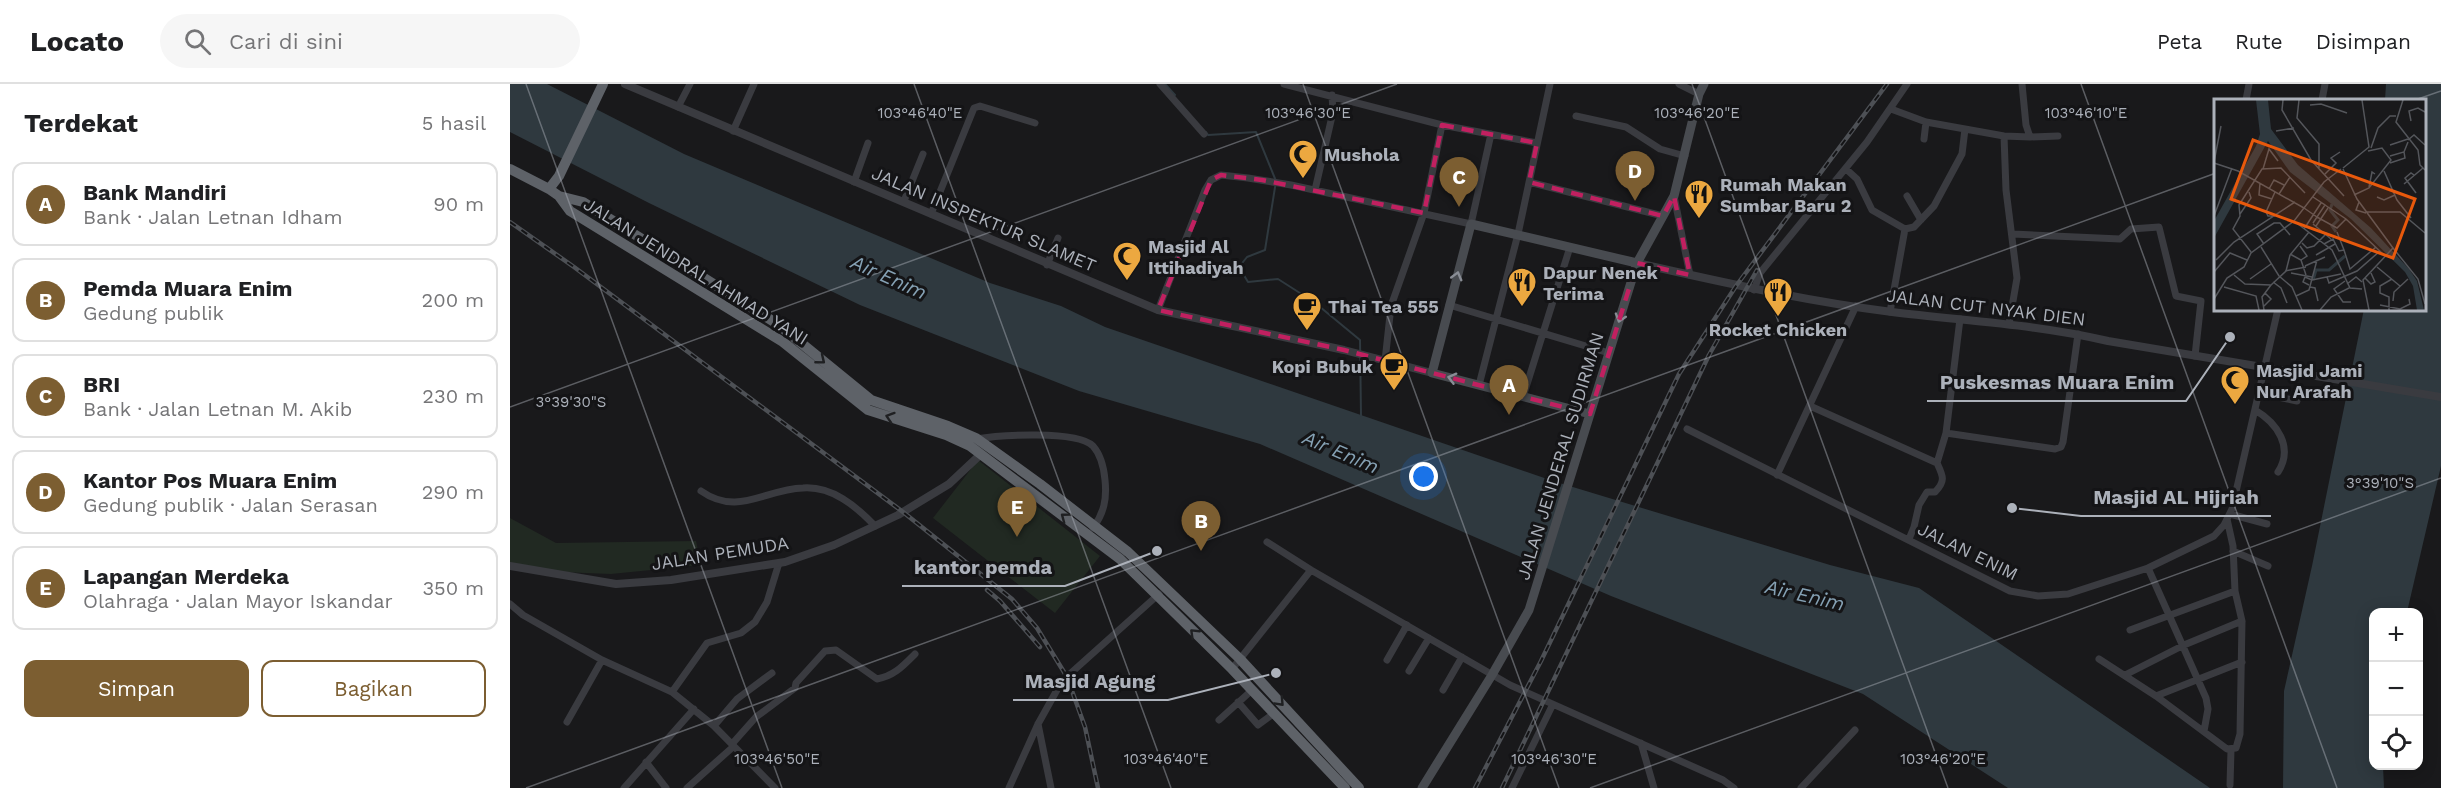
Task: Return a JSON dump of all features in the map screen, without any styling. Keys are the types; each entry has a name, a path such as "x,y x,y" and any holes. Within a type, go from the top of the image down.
{"highway":[{"path":"549,189 559,176 603,84"},
{"path":"510,169 559,196 583,202 779,325 871,400 948,426 1091,530"},
{"name":"JALAN JENDRAL AHMAD YANI","path":"559,196 570,211 783,342 862,406 973,442"},
{"path":"973,442 981,454 1091,530 1128,552 1251,691 1345,788"},
{"path":"1161,592 1240,659 1359,788"}],"main road":[{"name":"JALAN JENDERAL SUDIRMAN","path":"1422,788 1529,610 1539,585 1637,263 1674,196 1699,94 1704,84"},
{"path":"1590,414 1432,373 1471,224 1637,263"}],"street":[{"name":"JALAN INSPEKTUR SLAMET","path":"625,84 732,131 904,201 1047,265 1158,310 1344,350 1432,373"},
{"path":"678,107 690,84"},
{"path":"732,131 754,84"},
{"path":"1160,84 1204,134"},
{"path":"1284,84 1442,125 1537,143"},
{"path":"1479,385 1518,234 1550,84"},
{"path":"1678,84 1699,94"},
{"path":"1754,290 1760,273 1846,169 1892,109 1907,84"},
{"path":"2022,84 2026,125 2030,137"},
{"path":"2246,99 2249,84"},
{"path":"2322,99 2325,84"},
{"path":"1315,190 1333,112 1332,95"},
{"path":"932,214 974,108 980,106 1035,123"},
{"path":"1892,109 1926,122 2004,136 2058,136"},
{"path":"1576,116 1626,127 1660,149 1684,156"},
{"path":"1924,139 1926,122"},
{"path":"1381,360 1391,306 1424,213 1442,125"},
{"path":"1846,169 1857,179 1872,210 1905,229 1914,227 1934,206 1962,154 1965,129"},
{"path":"1158,310 1211,180 1221,175 1262,180 1471,224 1491,134"},
{"path":"2004,136 2006,190 2018,278 2009,324"},
{"path":"854,182 868,143"},
{"path":"904,201 923,154"},
{"path":"1529,183 1664,216"},
{"path":"1674,196 1690,275"},
{"path":"1907,196 1922,220"},
{"path":"2013,234 2120,238 2131,229 2159,227 2176,296 2201,301 2195,356"},
{"path":"1890,312 1905,229"},
{"path":"1047,265 1058,238"},
{"path":"1523,397 1570,247"},
{"name":"JALAN CUT NYAK DIEN","path":"1637,263 1754,290 1890,312 2009,324 2078,334 2441,397"},
{"path":"1449,304 1609,353"},
{"path":"1777,475 1856,306"},
{"name":"JALAN ENIM","path":"1688,429 2010,591 2038,596 2068,594 2148,568 2214,537 2228,516 2260,393 2278,310"},
{"path":"1937,463 1946,433 1960,319"},
{"path":"1946,433 2055,449 2061,447 2078,334"},
{"path":"2260,393 2297,401"},
{"path":"1810,406 1937,463 1944,478 1943,483 1935,492 1926,493 1921,499 1909,539"},
{"path":"2255,410 2269,420 2283,441 2285,455 2278,471"},
{"path":"973,442 1040,435 1075,439 1092,445 1102,463 1106,492 1104,511 1091,530"},
{"name":"JALAN PEMUDA","path":"510,566 615,584 671,580 779,563 834,545 898,515 949,484 981,454"},
{"path":"701,491 713,500 732,503 803,488 821,490 834,494 859,510 874,526"},
{"path":"2098,659 2156,696 2227,749 2236,748 2240,734 2242,621 2235,591 2228,516 2266,524"},
{"path":"1267,542 1492,675 1552,706 1641,743 1723,780 1734,788"},
{"path":"2233,551 2268,566"},
{"path":"672,692 706,644 741,633 755,622 766,602 779,563"},
{"path":"2148,568 2206,698 2208,709 2204,731"},
{"path":"1232,669 1311,570"},
{"path":"2130,630 2235,591"},
{"path":"1009,788 1038,724 1062,681 1161,592"},
{"path":"510,604 523,615 602,660 672,692 714,726 775,788"},
{"path":"2125,675 2184,645 2242,621"},
{"path":"1388,660 1407,625"},
{"path":"1409,671 1429,638"},
{"path":"687,788 733,745 756,717 795,688 796,683 825,651 836,650 877,679 897,671 915,654"},
{"path":"1443,690 1462,657"},
{"path":"567,722 602,660"},
{"path":"2156,696 2242,662"},
{"path":"714,726 738,699 772,673"},
{"path":"1219,720 1251,691"},
{"path":"1238,702 1258,725 1273,714"},
{"path":"1512,788 1552,706"},
{"path":"627,787 646,762 694,709"},
{"path":"1038,724 1051,788"},
{"path":"1801,788 1855,730"},
{"path":"1641,743 1654,788"},
{"path":"2230,785 2231,750"},
{"path":"646,762 666,788"}],"highlighted area":[{"path":"1442,125 1537,143 1529,182 1663,216 1674,196 1690,275 1637,263 1590,414 1344,350 1158,310 1211,180 1221,175 1262,180 1424,213"}],"shaded area":[{"path":"978,460 1100,556 1055,613 933,518"},
{"path":"510,518 556,543 696,541 701,565 611,574 560,572 510,563"}],"water":[{"name":"Air Enim","path":"510,84 547,84 684,154 990,283 1061,306 1105,327 1553,481 1830,565 1919,588 2210,788 2008,788 1863,694 1611,596 1260,444 1079,391 860,305 649,203 510,132"},
{"path":"2386,84 2441,84 2441,466 2408,608 2369,608 2369,770 2383,770 2384,788 2283,788 2284,691 2364,310 2426,310 2426,99 2385,99"}],"waterway":[{"path":"1165,84 1175,95"},
{"path":"1206,132 1208,135 1256,132 1276,181 1265,250 1247,257 1239,267 1248,282 1278,279 1314,302 1360,340 1361,416"}],"railway":[{"path":"1475,788 1541,661 1679,374 1736,286 1887,84"},
{"path":"510,222 903,512 1012,599 1037,628 1067,677 1085,727 1098,788"},
{"path":"1502,788 1709,355 1757,270"},
{"path":"987,590 1000,601 1040,647"}],"place":[{"name":"Mushola","path":"1303,180"},
{"name":"Kantor Pos Muara Enim","path":"1635,201"},
{"name":"BRI","path":"1459,207"},
{"name":"Rumah Makan Sumbar Baru 2","path":"1699,220"},
{"name":"Masjid Al Ittihadiyah","path":"1127,282"},
{"name":"Dapur Nenek Terima","path":"1522,308"},
{"name":"Rocket Chicken","path":"1778,318"},
{"name":"Thai Tea 555","path":"1307,332"},
{"name":"Puskesmas Muara Enim","path":"2230,337"},
{"name":"Kopi Bubuk","path":"1394,392"},
{"name":"Masjid Jami Nur Arafah","path":"2235,406"},
{"name":"Bank Mandiri","path":"1509,415"},
{"name":"Masjid AL Hijriah","path":"2012,508"},
{"name":"Lapangan Merdeka","path":"1017,537"},
{"name":"kantor pemda","path":"1157,551"},
{"name":"Pemda Muara Enim","path":"1201,551"},
{"name":"Masjid Agung","path":"1276,673"}]}
